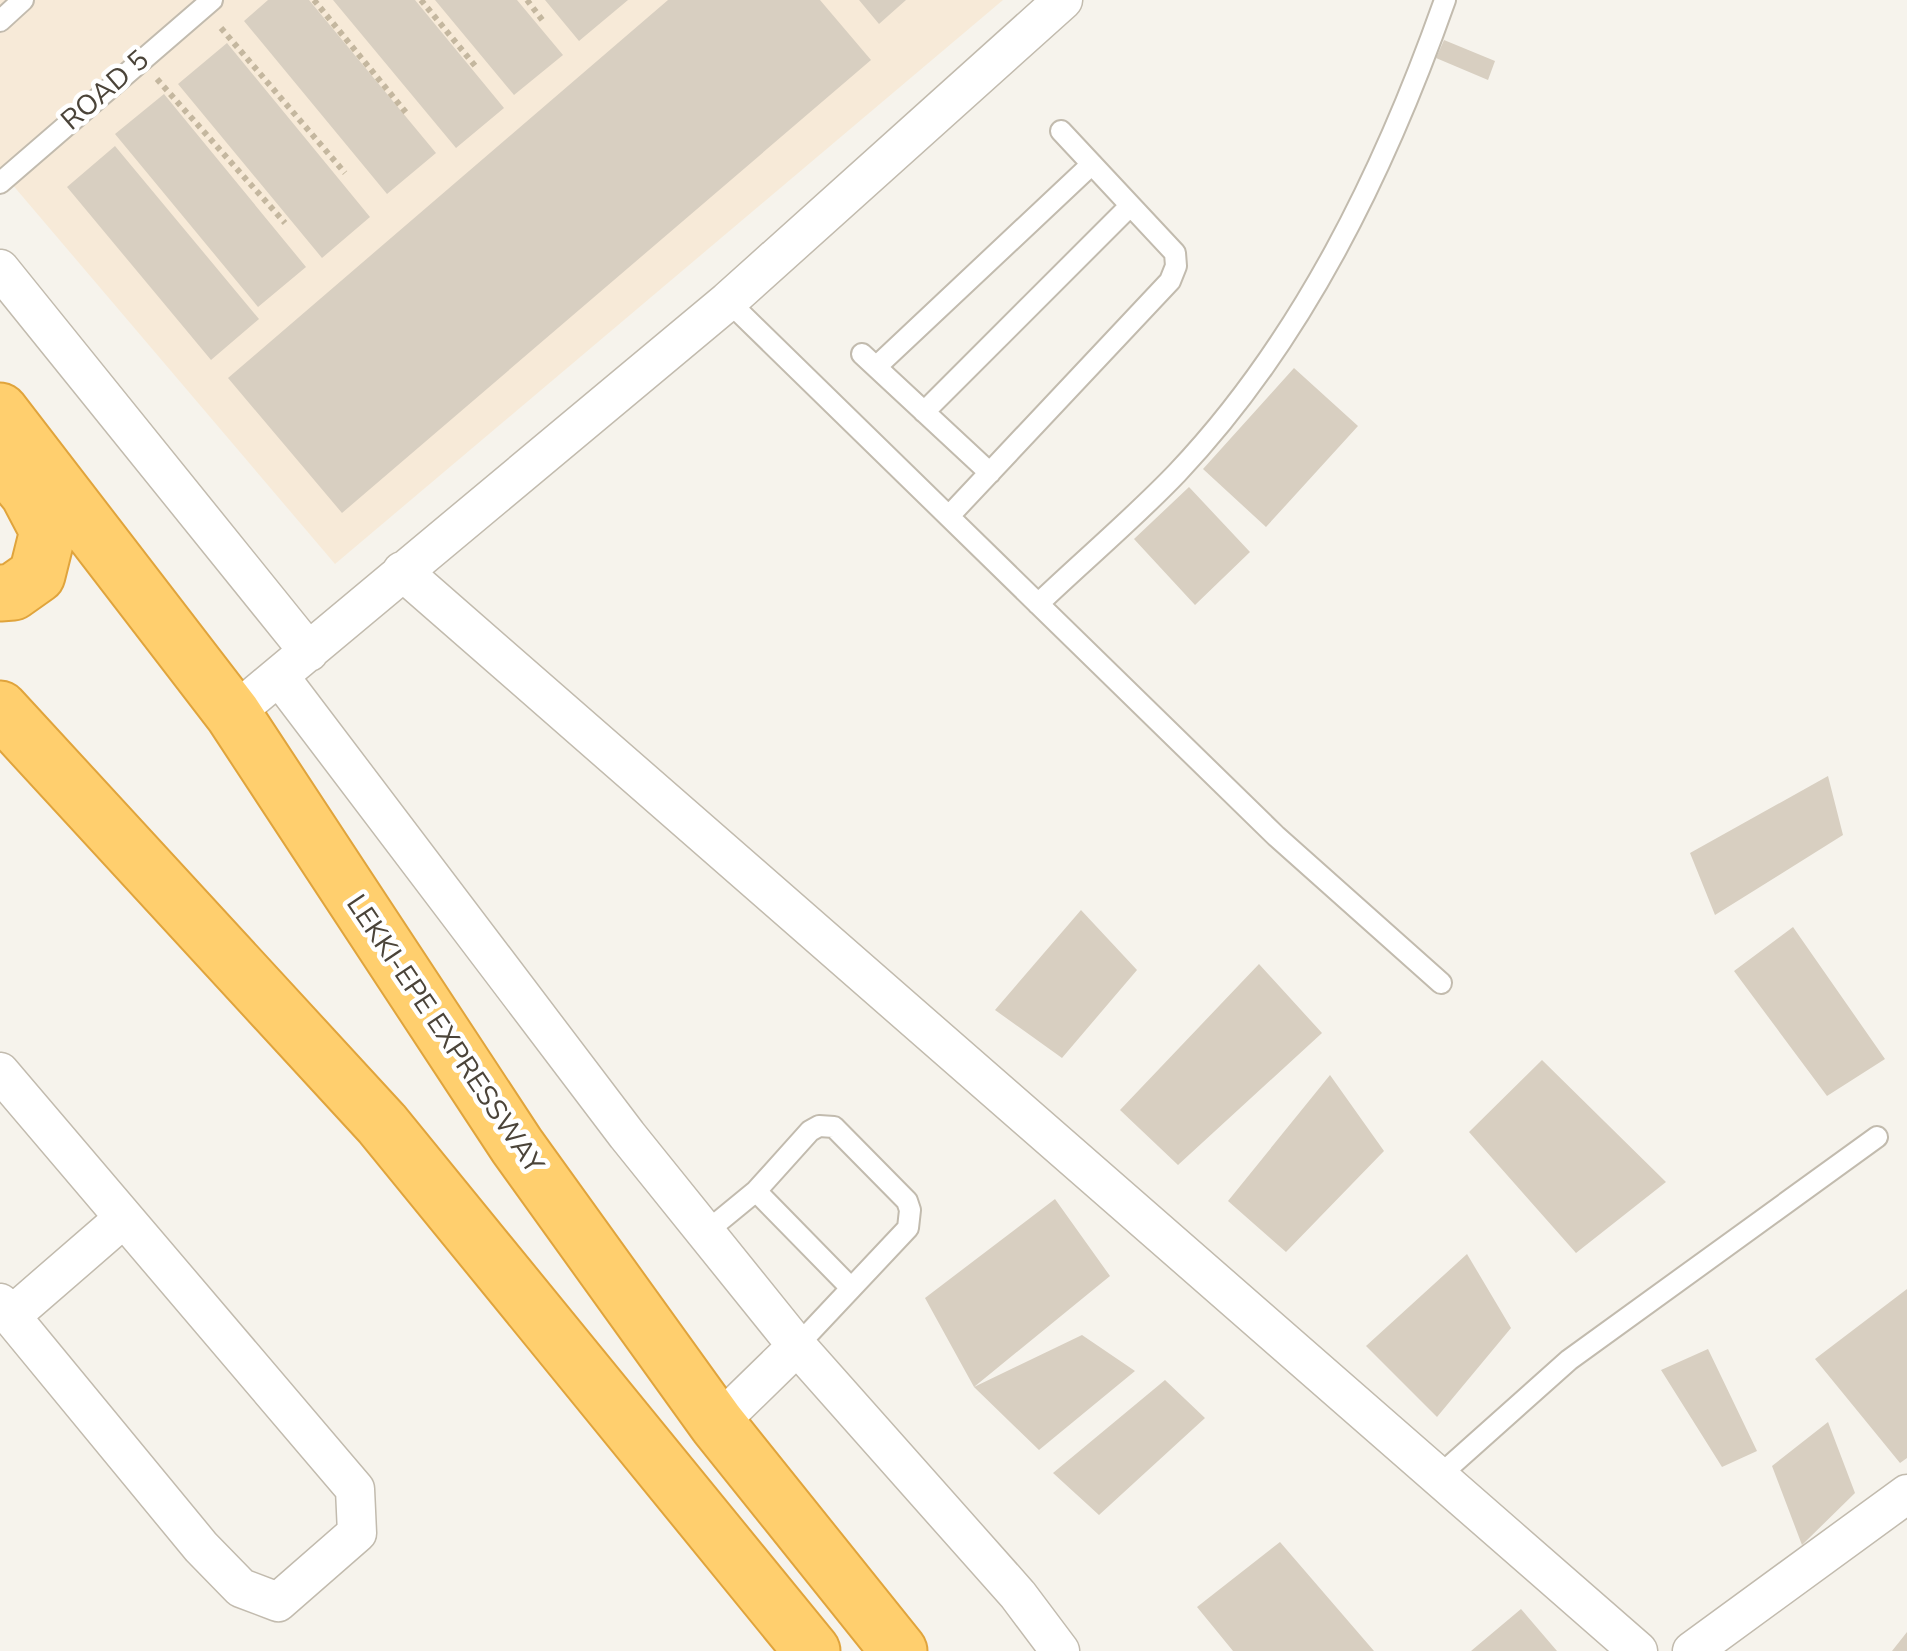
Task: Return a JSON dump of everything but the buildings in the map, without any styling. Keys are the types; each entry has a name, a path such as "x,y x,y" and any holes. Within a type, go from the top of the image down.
{"highway":[{"name":"LEKKI-EPE EXPRESSWAY","path":"0,410 233,714 517,1146 718,1424 899,1651"},
{"path":"0,460 28,494 48,531 38,576 13,592 0,594"},
{"path":"0,709 382,1124 812,1651"}],"street":[{"path":"233,714 728,301 1062,0"},
{"path":"0,269 309,652"},
{"path":"402,571 1638,1651"},
{"path":"279,676 628,1135 797,1346 1018,1595 1060,1651"},
{"path":"0,1072 124,1218 355,1490 358,1533 278,1602 241,1588 202,1547 6,1310 124,1218"},
{"path":"718,1424 797,1346"},
{"path":"1692,1651 1907,1494"}],"lane":[{"path":"0,22 24,0"},
{"path":"1038,604 1176,474 1235,406 1292,325 1347,228 1411,95 1445,0"},
{"name":"ROAD 5","path":"0,182 139,59 208,4"},
{"path":"949,516 1170,281 1176,266 1175,253 1060,132"},
{"path":"990,473 869,361 1092,164"},
{"path":"924,412 1130,206"},
{"path":"728,301 1276,836 1441,982"},
{"path":"706,1232 756,1190 810,1131 825,1125 834,1127 907,1201 911,1218 908,1228 797,1346"},
{"path":"1438,1476 1569,1360 1877,1137"},
{"path":"756,1190 851,1288"}],"path":[{"path":"314,0 408,114"},
{"path":"422,0 476,67"},
{"path":"528,0 544,21"},
{"path":"208,4 345,173"},
{"path":"139,59 285,223"}],"shaded area":[{"path":"0,0 1003,0 335,564 0,170"}]}
